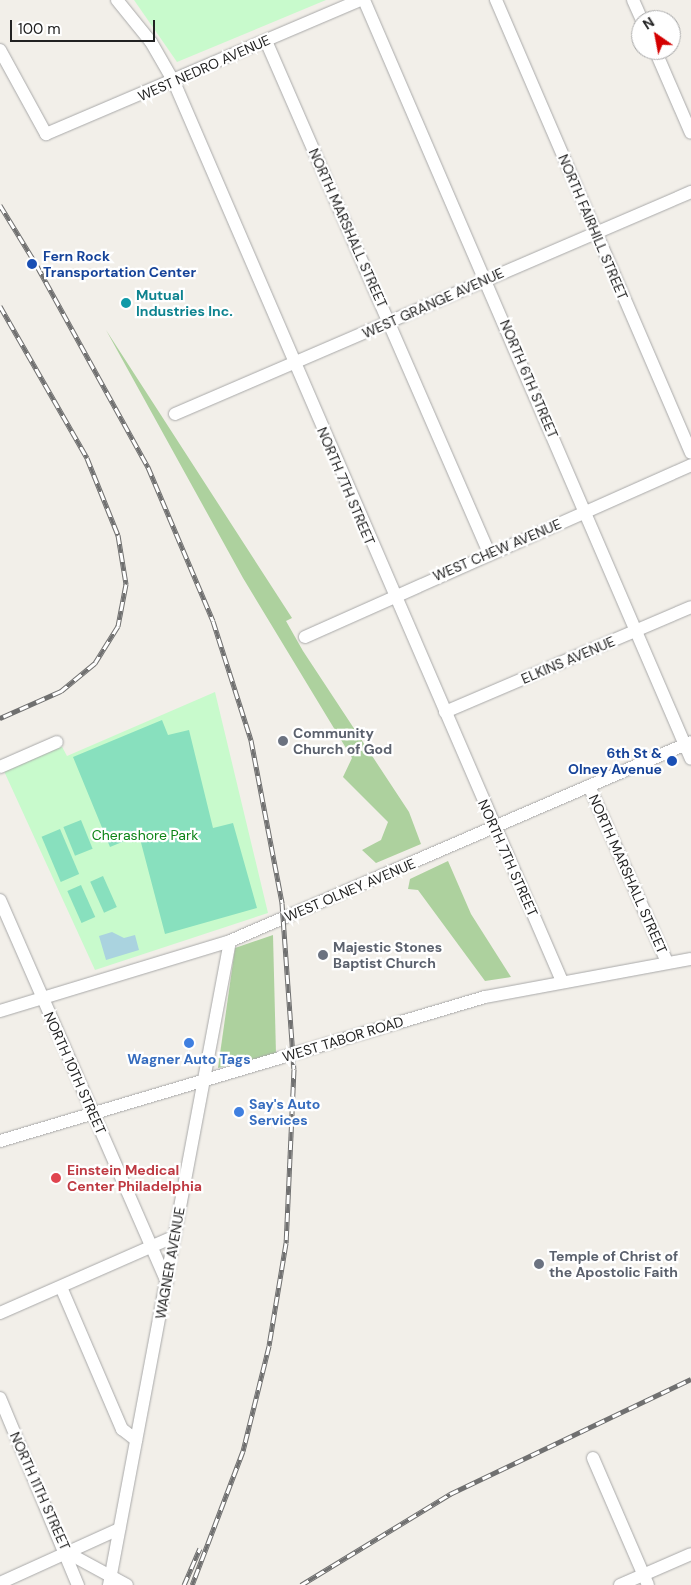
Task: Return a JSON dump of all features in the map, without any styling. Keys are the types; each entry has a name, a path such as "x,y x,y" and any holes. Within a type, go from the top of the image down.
{"street":[{"name":"NORTH 7TH STREET","path":"117,0 151,42 174,82 393,595 562,981"},
{"name":"WEST NEDRO AVENUE","path":"0,50 46,134 174,82 362,0"},
{"name":"NORTH 6TH STREET","path":"362,0 688,743 691,759"},
{"name":"NORTH FAIRHILL STREET","path":"496,0 595,234 691,453"},
{"name":"NORTH MARSHALL STREET","path":"266,41 489,553"},
{"path":"659,60 691,133"},
{"name":"WEST GRANGE AVENUE","path":"175,414 691,192"},
{"name":"WEST CHEW AVENUE","path":"304,637 393,595 691,465"},
{"name":"ELKINS AVENUE","path":"445,712 691,607"},
{"path":"0,766 56,742"},
{"name":"WEST OLNEY AVENUE","path":"0,1011 230,941 688,743"},
{"name":"NORTH MARSHALL STREET","path":"590,786 667,962"},
{"name":"NORTH 10TH STREET","path":"0,900 166,1282"},
{"name":"WAGNER AVENUE","path":"110,1581 230,941"},
{"name":"WEST TABOR ROAD","path":"0,1141 485,997 516,989 691,959"},
{"path":"0,1313 175,1236"},
{"path":"60,1287 122,1429 136,1440"},
{"name":"NORTH 11TH STREET","path":"0,1398 68,1553 78,1585"},
{"path":"593,1458 646,1580"},
{"path":"0,1583 119,1530"},
{"path":"68,1553 110,1581 128,1585"},
{"path":"620,1585 646,1580 691,1554"}],"green space":[{"path":"134,0 326,0 177,62"},
{"path":"106,330 292,618 286,621 303,651 409,812 421,844 376,863 362,850 381,840 388,822 343,777 352,758 243,578"},
{"name":"Cherashore Park","path":"215,692 268,913 95,970 3,769 60,743 67,756"},
{"path":"162,720 168,735 189,730 213,828 233,823 257,908 165,934 139,835 110,847 73,757"},
{"path":"81,820 93,849 75,856 63,827"},
{"path":"60,829 79,874 61,882 42,837"},
{"path":"448,861 471,914 511,977 485,981 418,890 408,889 410,879"},
{"path":"103,876 117,907 104,913 90,882"},
{"path":"81,885 95,917 82,923 67,891"},
{"path":"273,935 276,1054 218,1068 235,948"}],"water":[{"path":"112,932 124,938 135,935 139,950 106,960 99,936"}],"railway":[{"path":"0,205 33,259"},
{"path":"37,266 148,467 213,621 251,740 282,903 294,1069 286,1243 269,1346 243,1451 192,1585"},
{"path":"0,306 87,458 118,535 126,584 118,626 95,663 61,691 0,718"},
{"path":"301,1585 450,1494 691,1379"},
{"path":"184,1585 200,1548"}],"place":[{"name":"Fern Rock Transportation Center","path":"32,264"},
{"name":"Mutual Industries Inc.","path":"126,303"},
{"name":"Community Church of God","path":"283,741"},
{"name":"6th St & Olney Avenue","path":"672,761"},
{"name":"Majestic Stones Baptist Church","path":"323,955"},
{"name":"Wagner Auto Tags","path":"189,1043"},
{"name":"Say's Auto Services","path":"239,1112"},
{"name":"Einstein Medical Center Philadelphia","path":"56,1178"},
{"name":"Temple of Christ of the Apostolic Faith","path":"539,1264"}]}
